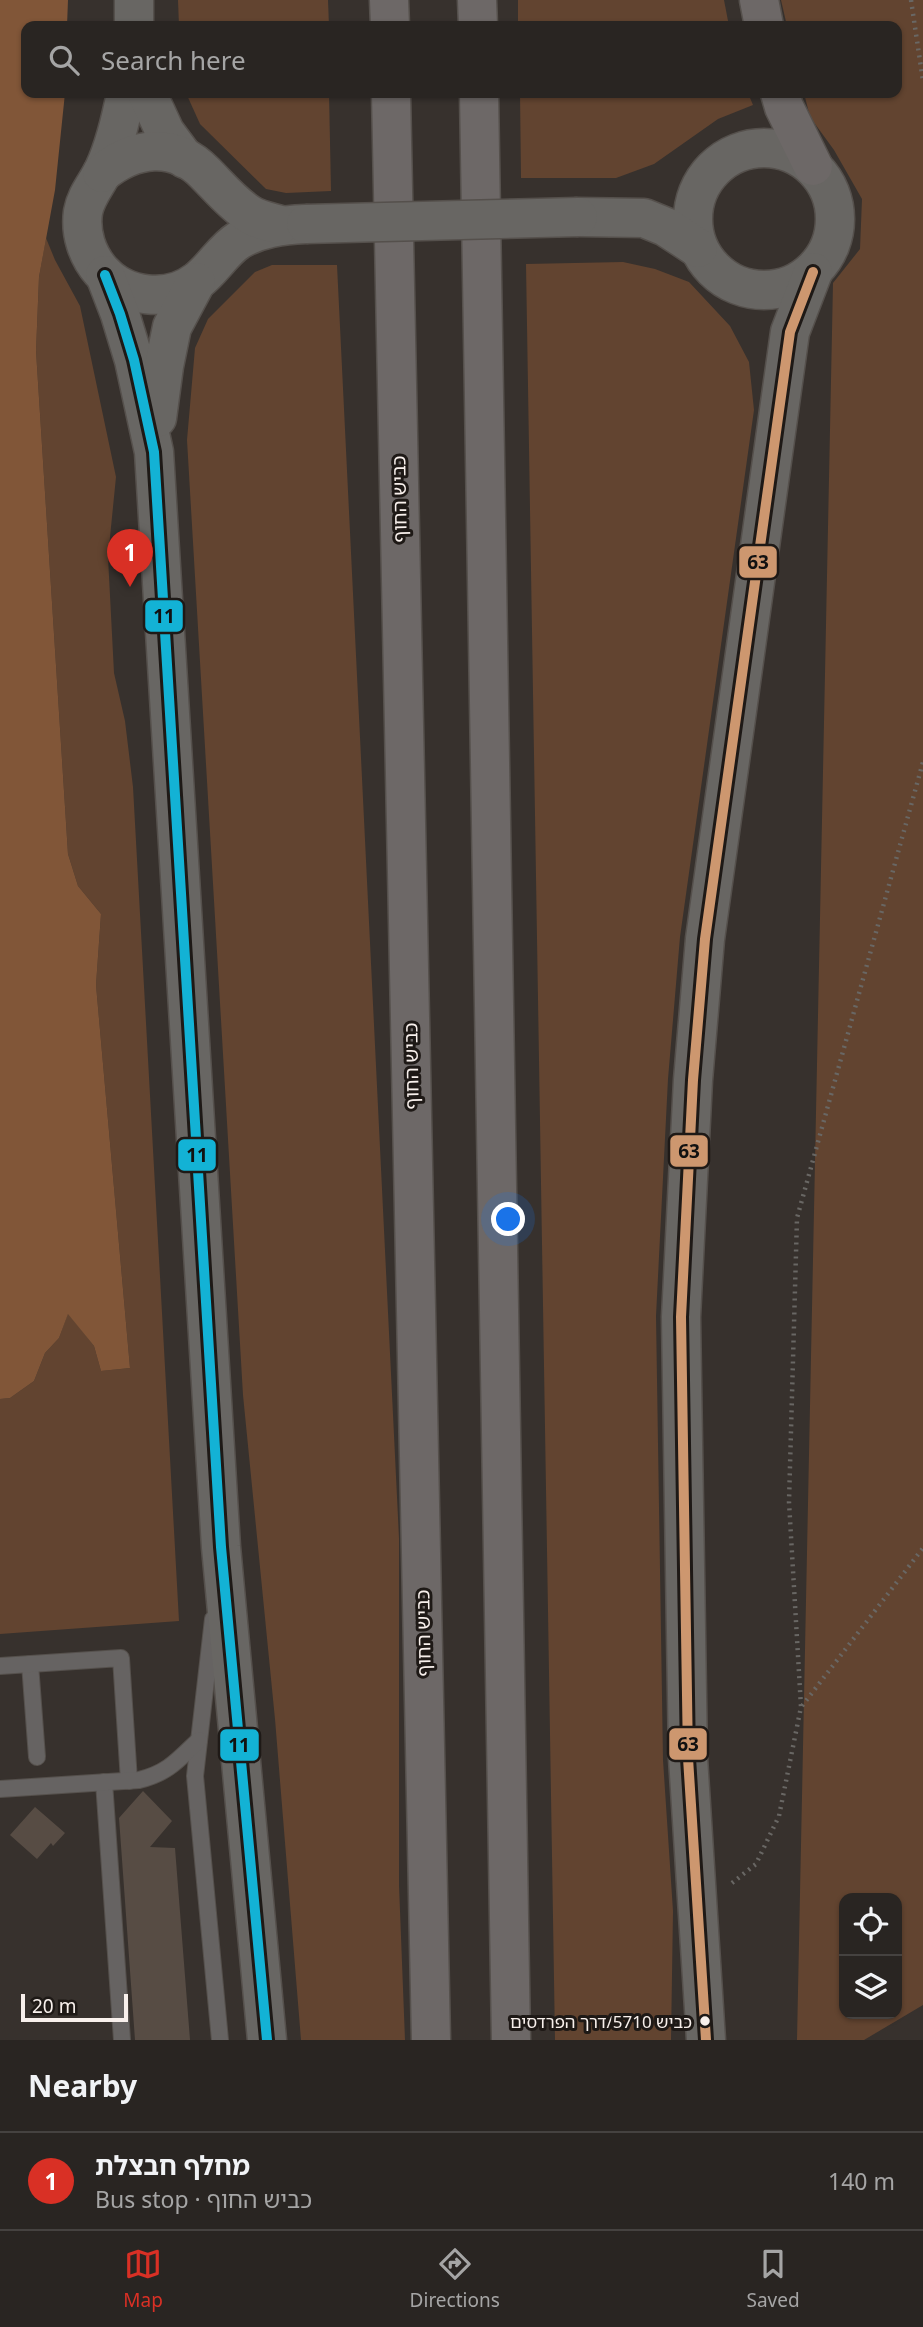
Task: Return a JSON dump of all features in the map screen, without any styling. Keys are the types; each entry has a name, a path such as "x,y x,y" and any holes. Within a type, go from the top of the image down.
{"highway":[{"path":"389,0 390,21"},
{"path":"477,0 478,21"},
{"path":"759,0 763,21"},
{"name":"כביש החוף","path":"391,98 431,2040"},
{"path":"479,98 511,2040"},
{"path":"781,98 813,166"}],"main road":[{"path":"134,0 134,21"},
{"path":"125,98 118,129 102,173 87,197 82,224 89,252 105,275 129,290 156,295 170,294 206,272 237,241 293,225"},
{"path":"149,98 165,132 199,170 252,216 293,225 644,218 666,227 698,248"},
{"path":"596,217 644,208 664,199 742,150 762,147 780,149 813,166 827,185 835,208 835,231 828,253 813,272 796,284 776,290 756,291 736,285 720,276 707,263 698,248 692,228 698,189 709,172"},
{"path":"102,173 125,157 139,153 166,152 199,170 225,208 223,243 172,327 164,366 154,452"},
{"path":"706,2040 688,1758 681,1331 694,1080 705,939 790,332 813,272"},
{"path":"105,275 134,360 154,452 221,1547 267,2040"},
{"path":"736,285 756,309 769,333 777,360 779,414"}],"lane":[{"path":"219,2040 195,1776 221,1547"},
{"path":"0,1666 121,1658 129,1781"},
{"path":"30,1664 37,1757"},
{"path":"0,1789 129,1781 157,1776 170,1768 199,1740"},
{"path":"104,1782 122,2040"}],"path":[{"path":"911,0 923,81"},
{"path":"698,1910 756,1864 779,1816 801,1707 789,1502 797,1218 923,762"},
{"path":"801,1707 923,1548"}],"shaded area":[{"path":"0,0 68,0 67,21 21,21 21,98 64,98 55,190 39,277 36,351 68,854 78,886 101,914 96,985 130,1368 101,1371 94,1346 68,1314 59,1338 45,1353 34,1381 10,1398 0,1399"},
{"path":"178,0 328,0 329,21 179,21"},
{"path":"518,0 724,0 728,21 518,21"},
{"path":"781,0 923,0 923,2005 902,2017 902,1893 839,1893 839,2019 899,2019 864,2040 797,2040 833,283 860,249 862,199 834,150 810,117 805,98 902,98 902,21 786,21"},
{"path":"188,98 329,98 331,191 286,193 266,189 200,124"},
{"path":"520,98 750,98 753,105 718,119 654,164 616,178 521,178"},
{"path":"46,238 80,306 116,477 108,557 114,673 125,721 133,787 179,1621 0,1634 0,1399 10,1398 34,1381 45,1353 59,1338 68,1313 94,1346 101,1371 130,1368 96,985 101,914 78,886 68,854 36,351 39,277"},
{"path":"623,262 655,269 689,282 730,326 749,362 754,410 680,937 668,1079 656,1316 663,1760 673,1911 671,2040 555,2040 526,264"},
{"path":"272,265 337,265 399,1538 399,1885 405,2040 301,2040 275,1719 243,1395 187,440 195,348 208,319 255,272"}],"building":[{"path":"143,1791 172,1821 150,1847 175,1848 190,2040 135,2040 119,1818"},
{"path":"35,1807 65,1833 53,1846 51,1843 37,1859 10,1835"}],"transit line":[{"name":"63","path":"706,2040 688,1758 681,1317 693,1080 705,939 790,332 813,272"},
{"name":"11","path":"105,275 134,360 154,452 221,1547 267,2040"}],"place":[{"name":"מחלף חבצלת","path":"130,587"},
{"name":"כביש 5710/דרך הפרדסים","path":"705,2021"}]}
